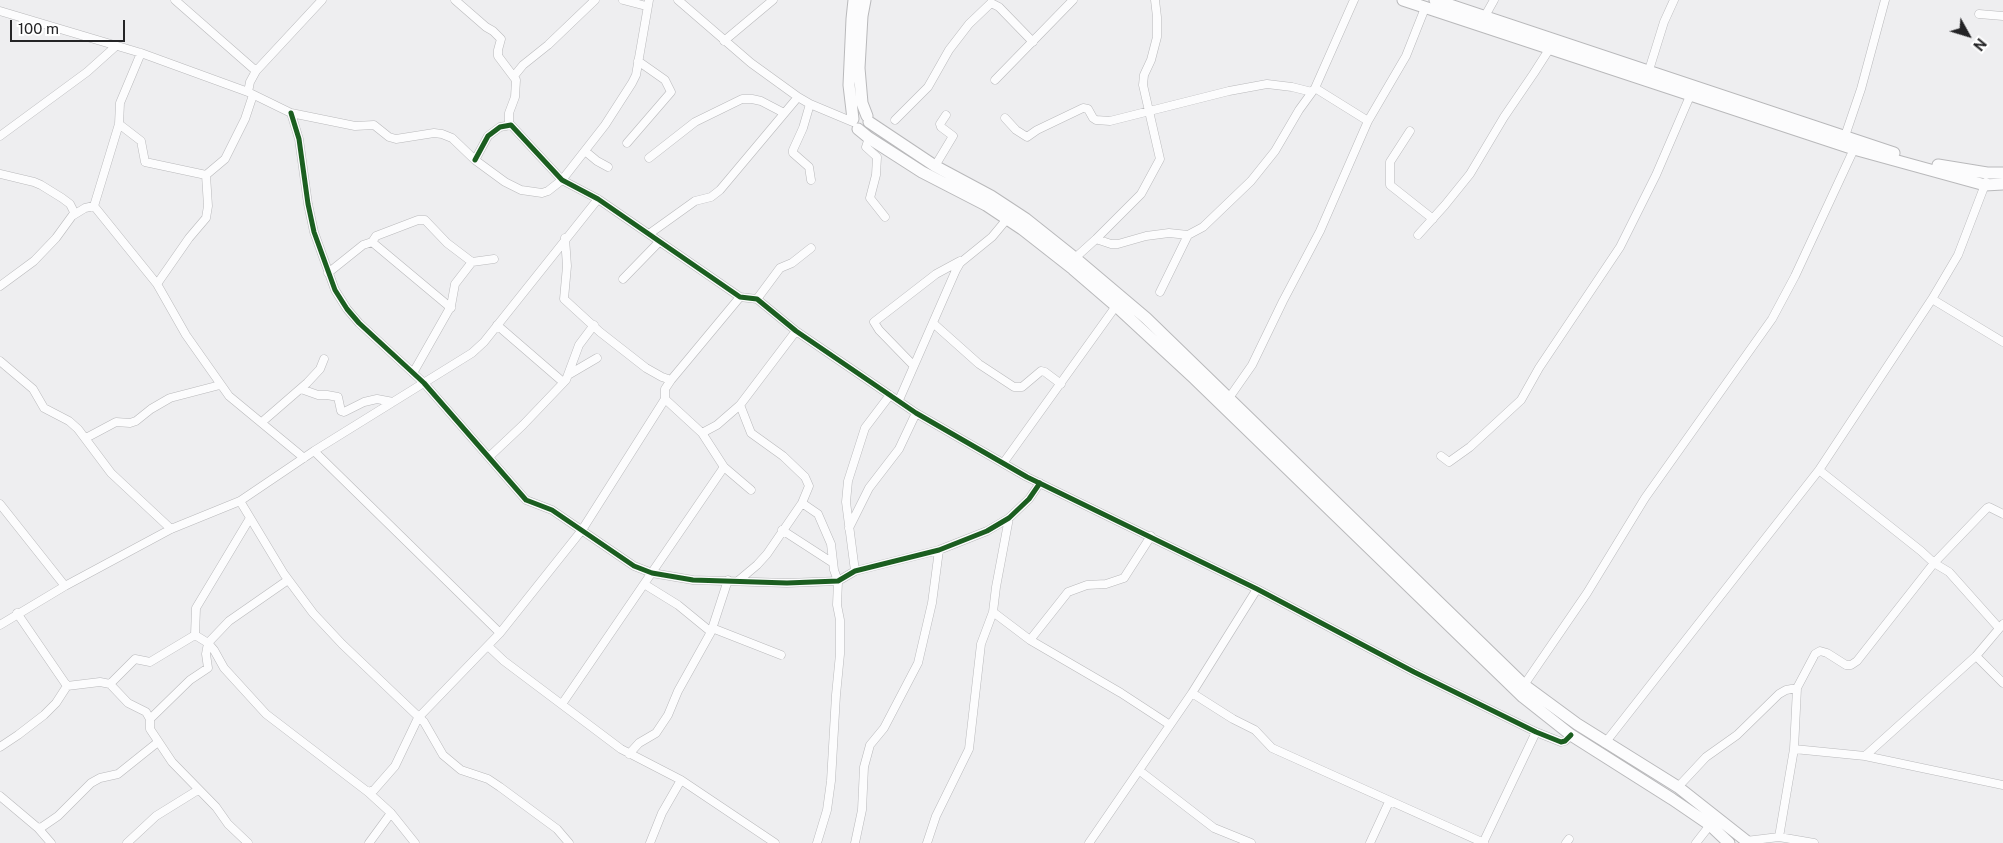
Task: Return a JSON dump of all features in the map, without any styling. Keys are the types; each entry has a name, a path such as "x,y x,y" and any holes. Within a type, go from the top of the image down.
{"street":[{"path":"175,0 184,4 256,72"},
{"path":"206,175 225,159 245,119 251,93 250,82 256,72 322,0"},
{"path":"455,0 486,27 493,30 501,39 498,56 516,80 515,97 509,113 509,124"},
{"path":"514,76 523,65 595,0"},
{"path":"0,11 141,53 251,93 291,113 355,126 374,125 389,137 396,139 434,133 442,134 452,138 475,160 505,182 521,190 542,193 548,191 562,180 615,112 636,75 648,3 623,0"},
{"path":"678,0 724,41 798,97 865,128 868,119"},
{"path":"724,41 773,0"},
{"path":"854,0 849,85 854,123 869,138 922,172 972,196 1007,219 1065,263 1116,306 1195,379 1523,697 1571,735 1672,798 1710,825 1729,843"},
{"path":"865,0 862,16 859,68 862,103 868,119 935,166 991,196 1026,219 1146,318 1524,685 1605,743 1678,787 1747,842 1779,837 1814,843"},
{"path":"995,80 1073,0"},
{"path":"1075,258 1144,190 1160,159 1143,85 1144,75 1157,37 1155,0"},
{"path":"1160,292 1188,235 1202,227 1251,181 1275,152 1299,110 1314,90 1354,0"},
{"path":"1403,0 1854,149 1986,179 2003,173"},
{"path":"1435,0 1920,161 2003,184"},
{"path":"1485,16 1494,0"},
{"path":"1649,70 1664,22 1674,0"},
{"path":"1845,136 1861,89 1885,0"},
{"path":"895,120 928,87 949,50 969,24 990,3 999,7 1033,42"},
{"path":"1229,398 1252,366 1283,301 1320,231 1368,120 1406,56 1425,8"},
{"path":"1979,14 2003,16"},
{"path":"0,136 87,72 116,46"},
{"path":"1418,235 1470,174 1504,117 1550,48"},
{"path":"94,206 119,124 120,103 141,53"},
{"path":"627,143 671,92 665,80 638,61"},
{"path":"1005,118 1016,130 1027,137 1037,130 1083,108 1088,110 1093,118 1106,121 1117,120 1230,90 1267,84 1314,90 1368,120"},
{"path":"1441,456 1449,462 1470,447 1520,400 1539,368 1620,248 1656,174 1690,96"},
{"path":"648,234 695,201 711,197 715,194 798,97"},
{"path":"649,158 695,122 742,100 752,99 761,101 784,113"},
{"path":"810,104 793,154 809,167 811,180"},
{"path":"291,113 299,139 314,232 335,290 347,309 359,323 424,383 526,500 552,510 634,566 652,573 693,580 787,583 838,581 855,572 939,550 987,531 1009,518 1029,499 1040,483"},
{"path":"935,166 953,136 940,124 946,115"},
{"path":"119,124 141,142 144,162 206,175"},
{"path":"475,160 488,136 500,127 509,124"},
{"path":"509,124 513,126 562,180 598,199 740,297 757,300 796,331 916,412 1040,483 1257,589 1414,672 1536,732 1561,742 1571,735"},
{"path":"1410,131 1390,162 1390,185 1432,219"},
{"path":"869,138 866,147 877,157 876,175 870,198 885,217"},
{"path":"1524,685 1587,593 1645,498 1772,319 1795,276 1854,149"},
{"path":"585,151 597,162 608,167"},
{"path":"0,174 34,182 70,204 85,208"},
{"path":"158,284 188,238 206,218 208,206 206,175"},
{"path":"1605,743 1819,470 1932,299 1958,255 1986,179"},
{"path":"0,625 17,613 65,586 171,529 240,501 314,451 479,347 598,199"},
{"path":"70,204 75,214"},
{"path":"0,286 34,261 75,214 85,208 94,206"},
{"path":"94,206 158,284 186,335 220,385 235,402 304,458"},
{"path":"899,400 953,275 960,263 992,237 1007,219"},
{"path":"328,273 363,246 372,242 376,236 418,220 423,220 472,262"},
{"path":"1096,239 1111,244 1118,244 1146,236 1169,233 1188,235"},
{"path":"565,238 567,266 564,299 600,332 646,368 671,380"},
{"path":"372,242 451,308"},
{"path":"624,279 659,242"},
{"path":"757,300 780,268 792,263 812,248"},
{"path":"413,373 451,308 455,284 472,262 494,259"},
{"path":"913,365 879,330 874,322 936,274 960,261 960,263"},
{"path":"368,792 374,790 395,766 418,718 500,633 582,530 665,398 665,389 671,380 740,297"},
{"path":"1932,299 2003,342"},
{"path":"1004,462 1116,306"},
{"path":"933,323 980,364 1014,387 1022,387 1041,371 1061,384"},
{"path":"497,325 563,382"},
{"path":"489,457 535,414 563,382 568,375 579,345 594,325"},
{"path":"702,433 716,425 740,405 796,331"},
{"path":"568,375 597,358"},
{"path":"262,422 301,389 320,369 324,359"},
{"path":"0,361 33,389 44,408 69,421 86,438 111,473 171,529"},
{"path":"86,438 116,422 130,423 136,421 151,409 170,398 220,385"},
{"path":"301,389 318,395 327,394 338,397 341,411 344,412 364,402 377,399 393,402"},
{"path":"855,572 846,502 848,481 865,428 890,395"},
{"path":"665,398 702,433 724,467 751,490"},
{"path":"738,580 761,561 802,503 809,486 805,477 783,456 752,433 740,405"},
{"path":"849,530 869,488 899,449 916,412"},
{"path":"314,451 500,633"},
{"path":"562,704 724,467"},
{"path":"1819,470 1934,563 1949,572 2001,626 1976,656 1864,756"},
{"path":"240,501 288,580 324,626 424,722 443,755 455,766 500,787 557,829 569,843"},
{"path":"802,503 818,514 831,544 833,563 838,581 840,654 831,781 826,810 817,843"},
{"path":"0,504 65,586"},
{"path":"1779,837 1794,749 1797,688 1815,654 1820,651 1827,653 1846,665 1851,665 1857,661 1934,563 1987,508 1992,508 2003,514"},
{"path":"195,634 196,608 250,518"},
{"path":"926,843 936,816 969,749 981,644 993,612 1009,518"},
{"path":"782,530 833,563"},
{"path":"1030,640 1068,592 1087,585 1106,584 1124,578 1151,536"},
{"path":"855,843 862,810 864,767 870,745 884,728 918,663 932,603 939,550"},
{"path":"150,719 190,680 208,668 206,654 208,643 236,615 288,580"},
{"path":"629,754 639,743 656,733 662,724 711,630 728,580"},
{"path":"644,584 678,605 711,630 781,655"},
{"path":"1089,843 1192,694 1257,589"},
{"path":"993,612 1030,640 1121,693 1170,725"},
{"path":"17,613 67,686"},
{"path":"195,634 208,643 224,668 266,714 368,792 391,813 415,843"},
{"path":"110,684 135,659 150,662 195,634"},
{"path":"488,646 629,754 681,780 775,843"},
{"path":"1976,656 2003,683"},
{"path":"67,686 100,682 110,684 128,703 146,712 150,719 150,729 172,762 216,807 228,824 248,843"},
{"path":"0,747 18,736 44,715 56,703 67,686"},
{"path":"1678,787 1706,757 1737,736 1779,694 1786,690 1797,688"},
{"path":"1192,694 1255,730 1272,748 1484,843 1536,732"},
{"path":"38,828 46,825 58,816 92,783 100,778 118,774 158,742"},
{"path":"1794,749 1864,756 2003,785"},
{"path":"1140,771 1214,828 1250,843"},
{"path":"650,843 662,814 681,780"},
{"path":"127,843 156,816 198,790"},
{"path":"0,796 38,828 51,843"},
{"path":"1370,843 1389,802"},
{"path":"369,843 391,813"},
{"path":"1696,843 1710,825"}],"cycle path":[{"path":"291,113 299,139 314,232 335,290 347,309 359,323 424,383 526,500 552,510 634,566 652,573 693,580 787,583 838,581 855,571 939,550 987,531 1009,518 1029,499 1040,483"},
{"path":"475,160 488,136 500,127 511,125 562,180 598,199 740,297 757,299 796,331 916,413 1027,477 1257,589 1414,672 1536,732 1561,742 1571,735"}]}
